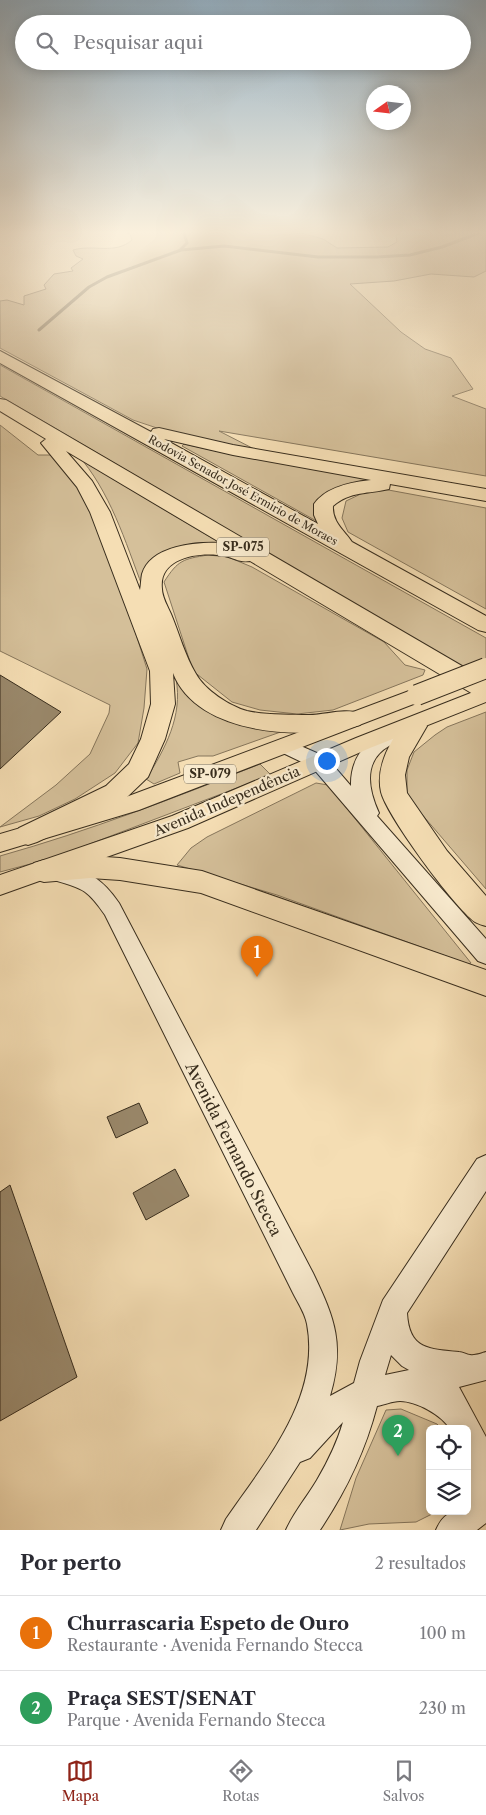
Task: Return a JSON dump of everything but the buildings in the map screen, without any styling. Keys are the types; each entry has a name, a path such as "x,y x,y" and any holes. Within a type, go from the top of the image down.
{"highway":[{"name":"Rodovia Senador José Ermírio de Moraes","path":"0,356 108,414 486,625"},
{"name":"SP-075","path":"0,404 486,693"},
{"path":"108,414 166,436 486,495"},
{"path":"27,420 73,468 100,512 161,672 163,704 153,739 139,770 133,776 115,793 28,836"},
{"path":"349,549 330,528 322,514 324,504 329,498 350,488 384,484 486,502"},
{"path":"280,569 229,550 202,548 180,552 163,561 153,573 151,590 186,678 202,696 230,714 249,720 309,724 352,719"},
{"path":"415,726 404,740 395,761 392,771 394,794 439,861 486,914"},
{"path":"44,871 90,867 120,869 202,882 486,983"}],"main road":[{"name":"Avenida Independência","path":"0,844 131,804 486,668"},
{"name":"SP-079","path":"447,710 486,693"},
{"name":"Avenida Independência","path":"0,884 44,871 180,822 447,710"},
{"path":"375,825 361,794 360,774 362,762 367,754 378,744 447,710"},
{"path":"280,748 287,747 320,762 486,954"},
{"name":"Avenida Fernando Stecca","path":"44,871 80,878 99,890 112,909 299,1274 321,1323 324,1359 317,1396 278,1469 237,1530"},
{"path":"302,1530 328,1491 345,1459 354,1436 376,1354 393,1310 486,1168"},
{"path":"393,1310 394,1332 398,1341 428,1370 447,1395 464,1425"},
{"name":"Avenida Fernando Stecca","path":"278,1469 334,1410 355,1397 395,1387 428,1370 486,1366"},
{"path":"395,1387 420,1392 442,1402 461,1425"},
{"path":"471,1438 480,1478 480,1491 471,1513"}],"shaded area":[{"path":"0,304 372,304 401,332 425,349 451,358 473,389 452,396 486,409 486,476 219,431 258,451 160,429 133,420 0,348"},
{"path":"0,365 486,638 486,681 0,396"},
{"path":"0,425 38,455 54,455 75,482 91,512 147,669 144,708 138,743 115,773 75,799 39,816 0,827 56,785 90,754 109,713 110,705 0,651"},
{"path":"184,444 396,482 339,489 320,523 182,446"},
{"path":"83,461 222,544 196,543 180,548 146,596 112,509 94,476"},
{"path":"383,489 486,508 486,609 348,532 342,518 346,501 367,491"},
{"path":"208,555 228,557 252,567 384,642 405,665 425,670 423,675 333,710 297,714 260,710 232,702 193,671 164,582 177,565 193,558"},
{"path":"180,678 195,695 289,729 213,756 198,756 178,762 180,773 154,784 146,779 160,756 171,732 177,706 176,679"},
{"path":"486,712 486,889 407,797 407,770 414,752 435,735 447,727"},
{"path":"260,764 271,775 53,858 0,872 0,856 99,825"},
{"path":"316,783 328,785 471,963 468,964 277,895 177,865 191,848 207,837"},
{"path":"401,1409 438,1425 426,1425 426,1515 430,1515 416,1522 369,1524 340,1530 356,1478 386,1410"}],"waterway":[{"path":"39,330 69,304"}],"place":[{"name":"Churrascaria Espeto de Ouro","path":"257,977"},
{"name":"Praça SEST/SENAT","path":"398,1456"}]}
